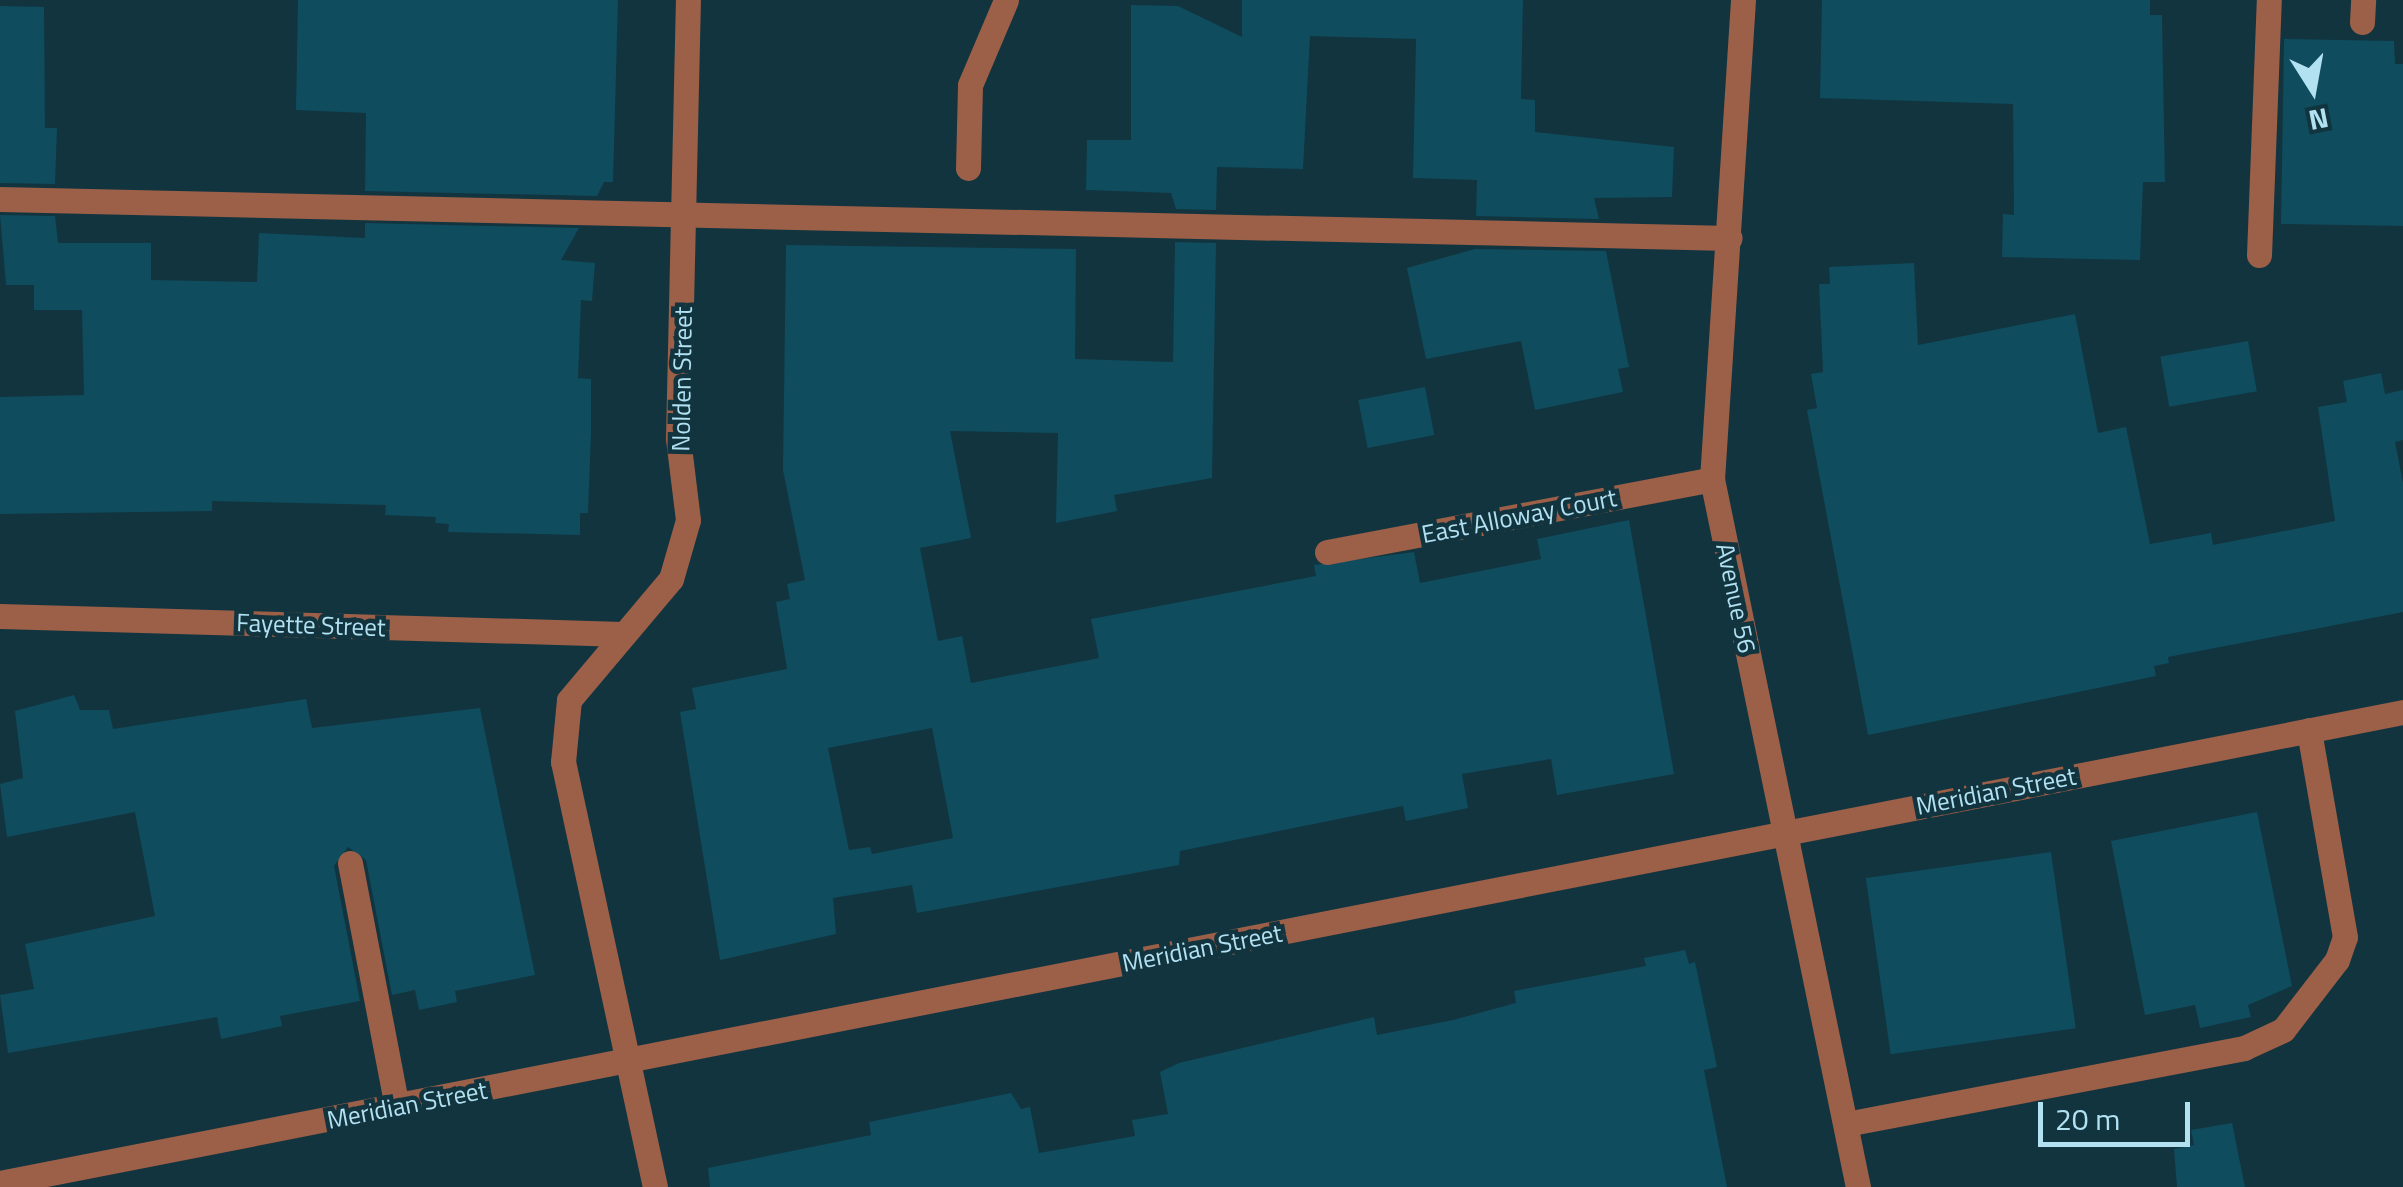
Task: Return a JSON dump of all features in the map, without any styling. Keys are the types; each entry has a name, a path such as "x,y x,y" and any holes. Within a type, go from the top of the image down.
{"street":[{"name":"Nolden Street","path":"655,1187 631,1060 563,762 570,700 672,580 688,520 678,438 688,0"},
{"path":"968,168 970,85 1006,0"},
{"name":"Avenue 56","path":"1743,0 1712,479 1858,1187"},
{"path":"2259,254 2269,0"},
{"path":"0,199 685,211 1730,238"},
{"name":"East Alloway Court","path":"1328,552 1712,479"},
{"name":"Fayette Street","path":"0,616 623,634"},
{"name":"Meridian Street","path":"0,1183 2403,712"},
{"path":"1846,1124 2244,1048 2283,1030 2336,960 2345,937 2309,730"},
{"path":"350,863 397,1108"}],"building":[{"path":"298,0 618,0 613,182 604,182 597,196 365,191 366,113 296,110"},
{"path":"1242,0 1523,0 1521,99 1535,100 1535,132 1674,147 1672,197 1594,198 1599,219 1476,216 1477,180 1413,178 1416,39 1310,36 1303,169 1217,167 1216,210 1176,209 1171,193 1086,190 1087,140 1131,140 1131,5 1178,6 1242,37"},
{"path":"1822,0 2150,0 2150,15 2162,15 2165,182 2143,182 2140,260 2002,257 2003,214 2014,215 2013,104 1820,98"},
{"path":"0,6 44,7 45,128 57,128 55,184 0,183"},
{"path":"2284,39 2394,41 2395,64 2403,64 2403,226 2281,224"},
{"path":"0,215 55,216 58,243 151,243 151,280 257,282 259,233 365,238 365,223 579,228 561,260 595,263 592,301 581,300 578,378 591,379 591,434 588,513 580,513 580,535 448,532 449,524 435,523 436,517 385,515 386,505 212,501 212,511 0,514 0,397 84,395 82,310 34,310 34,285 6,285"},
{"path":"1175,242 1216,243 1212,478 1114,495 1117,511 1056,523 1058,433 950,431 971,538 920,548 938,641 962,636 971,683 1099,658 1091,619 1316,576 1314,565 1414,552 1420,583 1541,559 1537,539 1629,520 1674,774 1557,795 1551,759 1462,774 1468,808 1406,821 1403,806 1180,851 1179,865 917,913 912,885 833,898 836,934 720,960 680,712 696,709 692,688 787,669 776,602 790,599 787,584 805,580 783,470 786,245 1076,249 1075,359 1173,362","holes":["932,728 953,838 872,854 870,847 849,850 828,748"]},
{"path":"1475,249 1606,251 1629,367 1618,369 1623,392 1535,410 1521,341 1426,359 1407,268"},
{"path":"1914,263 1918,345 2075,314 2098,433 2126,427 2150,544 2211,533 2213,545 2335,521 2318,407 2347,402 2343,381 2381,373 2385,394 2403,390 2403,440 2395,442 2403,483 2403,612 2168,657 2169,663 2154,666 2156,676 1868,735 1807,410 1817,408 1811,374 1823,372 1819,284 1830,284 1829,267"},
{"path":"2248,341 2257,391 2169,407 2160,356"},
{"path":"1425,387 1434,435 1368,448 1358,400"},
{"path":"74,695 80,710 109,710 113,729 306,699 312,728 480,708 535,975 455,991 457,1002 419,1010 415,990 392,995 366,860 348,847 334,866 360,1001 280,1016 282,1026 221,1039 217,1017 8,1053 0,995 34,989 25,944 155,916 135,812 7,837 0,784 23,778 15,711"},
{"path":"2257,812 2292,986 2248,1005 2251,1017 2200,1028 2195,1005 2145,1015 2111,841"},
{"path":"2051,852 2076,1028 1891,1054 1866,878"},
{"path":"1685,950 1689,964 1695,962 1717,1067 1704,1070 1727,1187 710,1187 708,1168 871,1135 869,1122 1011,1093 1021,1109 1030,1107 1039,1153 1135,1136 1132,1120 1168,1114 1160,1072 1179,1063 1374,1017 1377,1035 1453,1020 1516,1003 1514,991 1646,966 1644,958"},
{"path":"2232,1123 2245,1187 2177,1187 2174,1149 2194,1145 2191,1130"}]}
